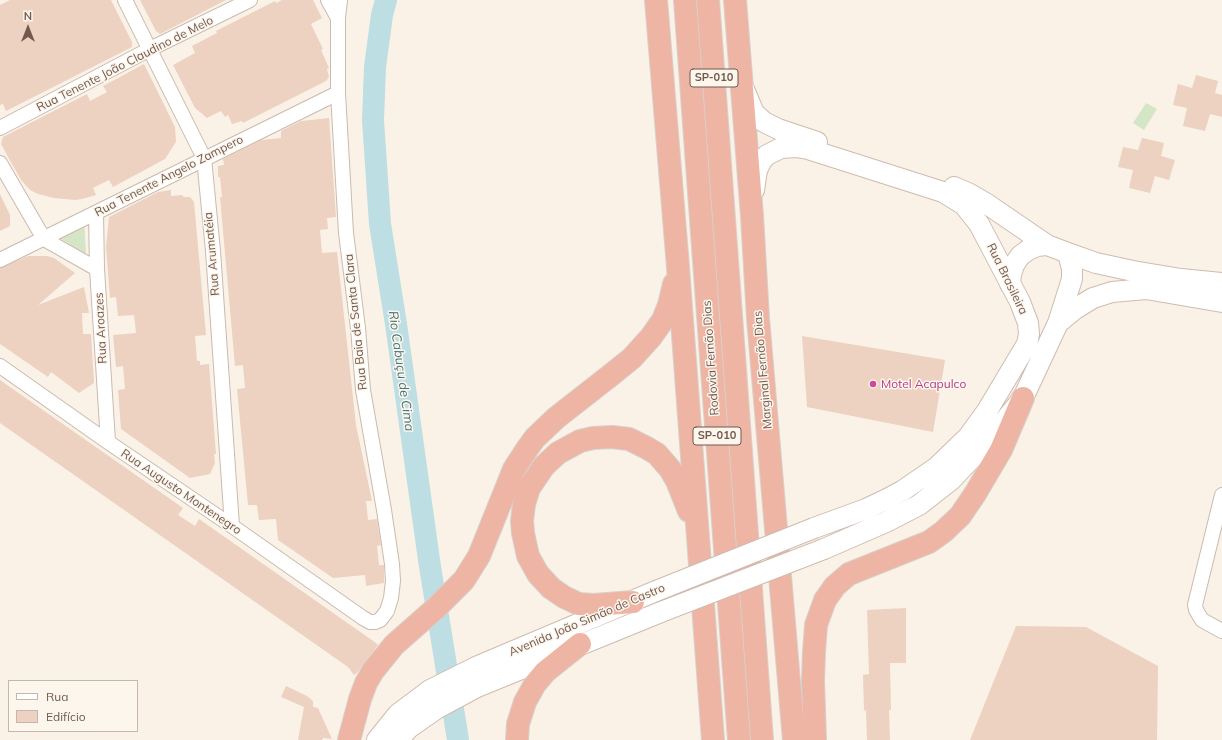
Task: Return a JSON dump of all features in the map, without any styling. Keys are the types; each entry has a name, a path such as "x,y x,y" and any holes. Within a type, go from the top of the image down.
{"highway":[{"name":"SP-010","path":"656,0 678,267 713,740"},
{"name":"Rodovia Fernão Dias","path":"685,0 739,740"},
{"name":"Rodovia Fernão Dias","path":"708,0 762,740"},
{"name":"Marginal Fernão Dias","path":"735,0 752,216 758,318 794,740"},
{"path":"720,155 758,318"},
{"path":"349,740 360,699 372,671 386,654 464,580 479,556 514,469 535,438 556,418 632,358 651,337 663,320 669,305 678,267"},
{"path":"815,740 813,682 814,652 816,625 825,600 835,586 849,574 929,542 943,532 960,516 1001,450 1023,398"},
{"path":"632,602 594,605 579,604 555,591 538,574 528,556 522,521 524,504 529,488 544,466 558,453 580,441 593,438 612,437 629,439 657,454 670,469 683,494 697,535"},
{"path":"517,740 518,724 525,702 535,684 546,672 580,644"},
{"path":"703,740 710,692"}],"main road":[{"path":"741,80 754,113 764,122 799,136 954,187 968,193 987,204 1047,245 1068,254 1096,263 1133,271 1222,283"},
{"name":"Rua Brasileira","path":"752,216 755,176 757,170 762,160 767,155 781,148 796,147 808,149 943,192 959,201 972,213 1020,302 1028,324 1029,334 1026,344 998,395 968,437 937,467 902,491 866,509 814,528"},
{"path":"1010,284 1014,265 1020,256 1033,248 1047,245"},
{"path":"1023,398 1058,323 1072,278 1072,270 1068,254"},
{"path":"1058,323 1075,309 1093,298 1112,292 1146,289 1222,302"},
{"name":"Avenida João Simão de Castro","path":"398,740 409,728 436,709 477,687 580,644 824,548 886,522 919,505 951,480 988,441 1023,398"},
{"name":"Avenida João Simão de Castro","path":"377,740 398,714 411,703 430,690 476,667 656,591 814,528"}],"street":[{"name":"Rua Arumatéia","path":"125,0 204,158 213,251 232,526"},
{"name":"Rua Tenente João Claudino de Melo","path":"0,128 150,49 250,0"},
{"path":"328,0 338,18"},
{"name":"Rua Baia de Santa Clara","path":"340,0 338,18 338,93 346,233 358,328 363,390 384,510 392,564 393,590 387,611 380,620 370,622 363,618"},
{"name":"Rua Tenente Angelo Zampero","path":"0,260 96,214 204,158 338,93"},
{"path":"0,162 44,238 97,269"},
{"name":"Rua Aroazes","path":"96,214 97,269 108,442"},
{"name":"Rua Augusto Montenegro","path":"0,366 363,618"},
{"path":"1222,495 1195,608 1202,620 1222,632"}],"green space":[{"path":"1146,103 1157,109 1144,130 1133,123"},
{"path":"84,218 86,254 55,235"}],"building":[{"path":"10,0 111,0 132,42 132,47 6,111 3,104 0,105 0,5"},
{"path":"140,0 226,0 160,34 156,31"},
{"path":"282,0 313,0 322,18 311,24 323,49 321,50 329,68 327,69 329,77 326,81 243,123 242,121 232,124 228,115 225,117 221,111 207,118 195,108 173,65 195,53 192,46 217,33 216,31 275,1 276,3"},
{"path":"144,64 175,127 176,142 165,159 113,187 109,180 93,188 96,195 82,199 75,200 54,198 38,194 30,190 21,180 1,144 3,137 87,94 90,101 107,92 103,86"},
{"path":"1196,75 1218,81 1215,93 1222,95 1222,117 1210,114 1205,131 1183,126 1187,108 1173,105 1178,84 1192,88"},
{"path":"329,118 336,217 327,218 328,229 320,230 322,253 337,252 356,425 372,501 366,501 368,520 377,519 381,545 377,546 379,565 384,565 384,583 366,586 365,575 333,578 278,540 276,519 259,520 257,505 248,505 237,389 245,388 243,365 235,366 220,197 222,197 220,177 218,177 218,166 224,165 223,159 261,140 281,138 281,131 301,121"},
{"path":"1142,138 1164,143 1161,156 1175,160 1169,180 1155,176 1150,193 1129,188 1133,170 1118,167 1123,147 1138,150"},
{"path":"171,190 171,196 182,195 184,197 190,197 194,202 206,335 195,336 197,361 200,361 200,365 209,364 216,454 214,454 215,463 210,474 190,478 121,429 118,390 125,389 123,366 116,367 113,335 136,333 134,315 118,316 116,297 110,298 106,247 109,217 158,192"},
{"path":"0,194 10,215 10,226 0,231"},
{"path":"28,256 47,256 54,258 75,273 38,305 84,287 89,313 82,313 83,334 91,334 94,383 79,393 51,372 48,377 0,344 0,268"},
{"path":"802,336 945,360 933,432 807,407"},
{"path":"0,380 183,508 178,515 195,526 199,519 376,643 378,645 358,672 354,675 348,667 0,423"},
{"path":"906,608 906,663 890,663 890,740 867,740 866,710 864,711 863,675 869,674 867,610"},
{"path":"1016,626 1086,627 1158,666 1157,740 970,740"},
{"path":"286,686 307,696 313,701 313,707 318,708 332,739 323,738 322,740 298,740 304,707 281,697"}],"waterway":[{"name":"Rio Cabuçu de Cima","path":"386,0 382,15 375,67 373,120 380,224 396,324 429,560 458,740"}],"place":[{"name":"Motel Acapulco","path":"873,384"}]}
